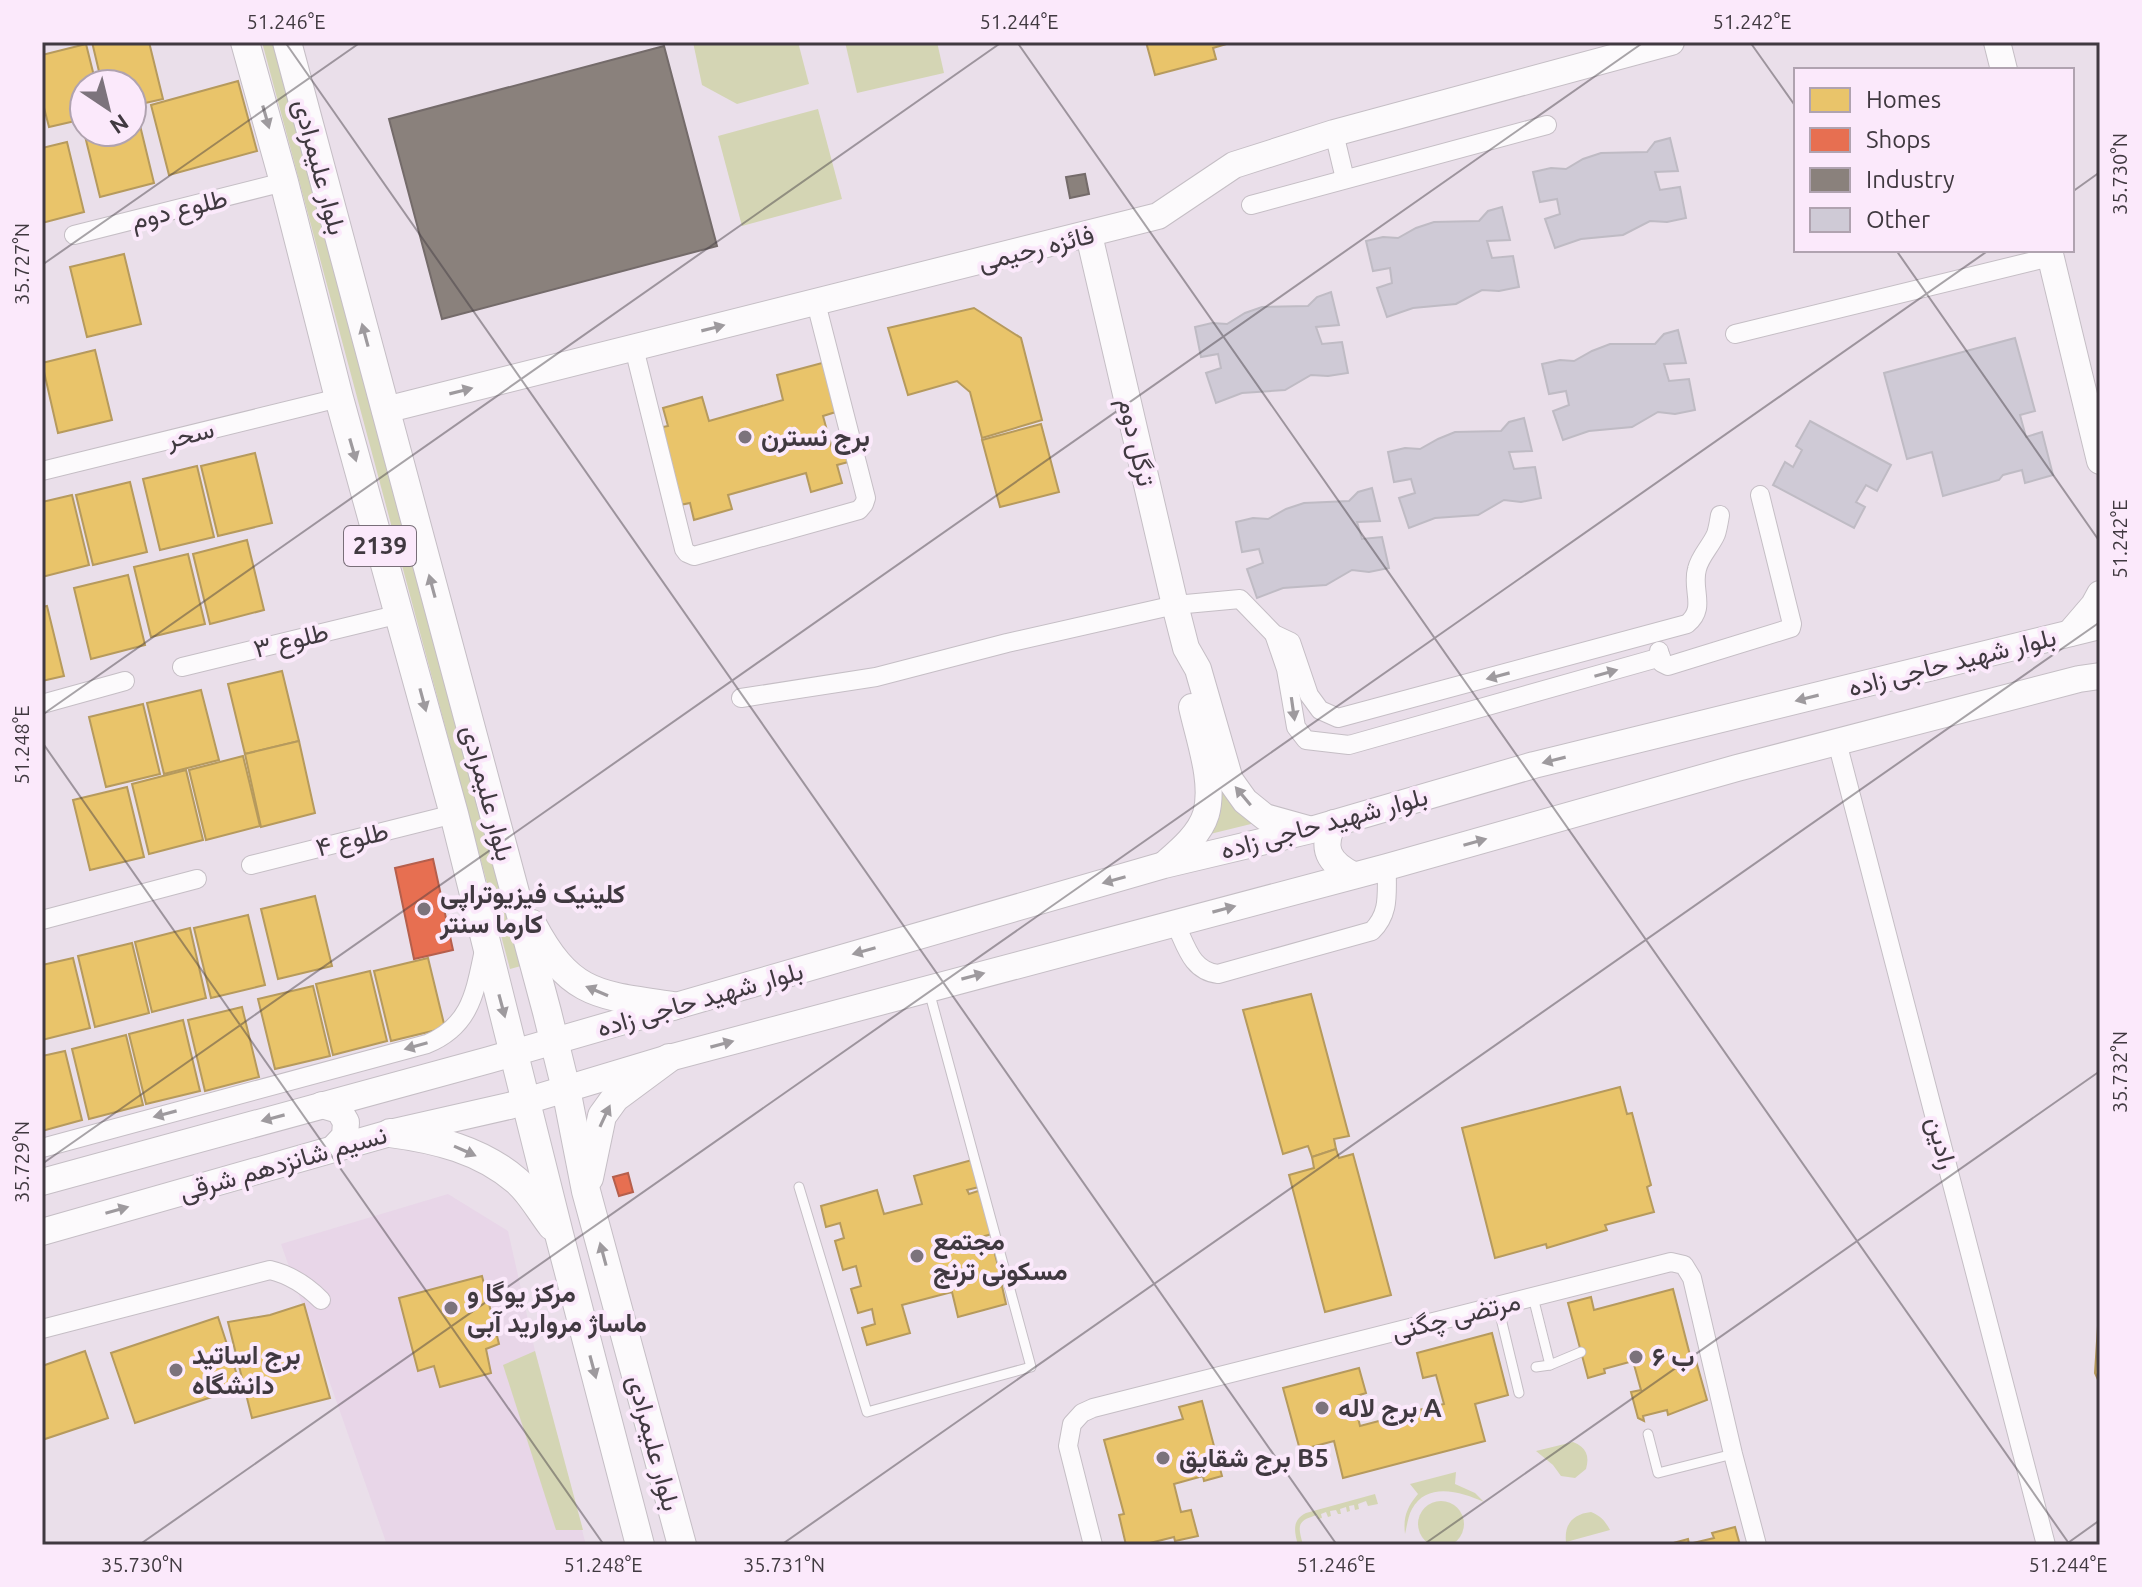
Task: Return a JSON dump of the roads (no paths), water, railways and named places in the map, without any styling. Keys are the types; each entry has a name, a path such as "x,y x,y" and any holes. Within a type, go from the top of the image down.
{"main road":[{"name":"بلوار علیمرادی","path":"245,42 454,814 640,1545"},
{"name":"بلوار علیمرادی","path":"287,42 513,887 566,1089 586,1191 682,1545"},
{"name":"فائزه رحیمی","path":"385,410 1158,216 1234,165 1334,133 1671,42"},
{"path":"1997,42 2004,68"},
{"name":"ترگل دوم","path":"1089,235 1186,648 1198,669 1230,780 1245,801 1265,817 1322,827"},
{"path":"2050,254 2100,461"},
{"path":"2070,633 2100,594"},
{"name":"بلوار شهید حاجی زاده","path":"514,1051 1164,865 1322,827 1534,765 2100,626"},
{"name":"ترگل دوم","path":"1164,865 1196,833 1206,815 1208,796 1206,765 1185,679 1186,648"},
{"name":"بلوار شهید حاجی زاده","path":"526,1101 669,1058 1387,867 1722,772 2100,676"},
{"path":"1322,827 1327,837 1328,851 1337,864 1353,875"},
{"path":"513,887 545,949 568,977 606,996 673,1006"},
{"name":"نسیم شانزدهم شرقی","path":"42,1182 514,1051"},
{"path":"586,1191 602,1116 615,1098 669,1058"},
{"name":"نسیم شانزدهم شرقی","path":"42,1232 390,1133 526,1101"},
{"path":"322,1105 339,1110 346,1122 345,1136 333,1149"},
{"path":"390,1133 422,1137 462,1148 489,1163 519,1182 559,1234"}],"street":[{"path":"1251,205 1547,125"},
{"path":"1334,133 1345,179"},
{"name":"طلوع دوم","path":"74,235 284,182"},
{"path":"1735,334 2050,254"},
{"path":"634,348 684,549 694,556 859,510 864,504 866,498 816,303"},
{"name":"سحر","path":"42,471 339,398"},
{"path":"1654,633 1662,663 1668,666 1791,628 1760,495"},
{"path":"741,698 876,677 1175,605 1240,599 1274,634 1291,642 1309,695 1320,710 1338,718 1687,624 1695,617 1698,604 1695,588 1697,568 1717,532 1720,515"},
{"name":"طلوع ۳","path":"182,667 400,614"},
{"path":"1274,634 1286,669 1296,727 1306,740 1337,745 1364,741 1661,657"},
{"path":"42,704 125,681"},
{"name":"رادین","path":"1837,742 2046,1545"},
{"name":"طلوع ۴","path":"251,865 454,814"},
{"path":"1175,923 1196,966 1207,973 1218,974 1372,931 1386,912 1387,867"},
{"path":"42,920 197,879"},
{"path":"42,1148 441,1038 453,1028 470,1005 485,944"},
{"name":"مرتضی چگنی","path":"1093,1545 1068,1446 1072,1424 1082,1413 1671,1262 1684,1265 1692,1278 1757,1545"},
{"path":"42,1329 270,1270 284,1273 305,1285 321,1300"}],"lane":[{"path":"799,1187 867,1412 1031,1367 928,988"},
{"path":"1533,1297 1550,1365"},
{"path":"1498,1306 1519,1393"},
{"path":"1536,1367 1550,1365 1581,1352"},
{"path":"1648,1434 1658,1473 1733,1454"}],"place":[{"name":"برج نسترن","path":"745,437"},
{"name":"کلینیک فیزیوتراپی کارما سنتر","path":"424,909"},
{"name":"مجتمع مسکونی ترنج","path":"917,1256"},
{"name":"مرکز یوگا و ماساژ مروارید آبی","path":"451,1308"},
{"name":"ب ۶","path":"1636,1357"},
{"name":"برج اساتید دانشگاه","path":"176,1370"},
{"name":"برج لاله A","path":"1322,1408"},
{"name":"برج شقایق B5","path":"1163,1458"}]}
